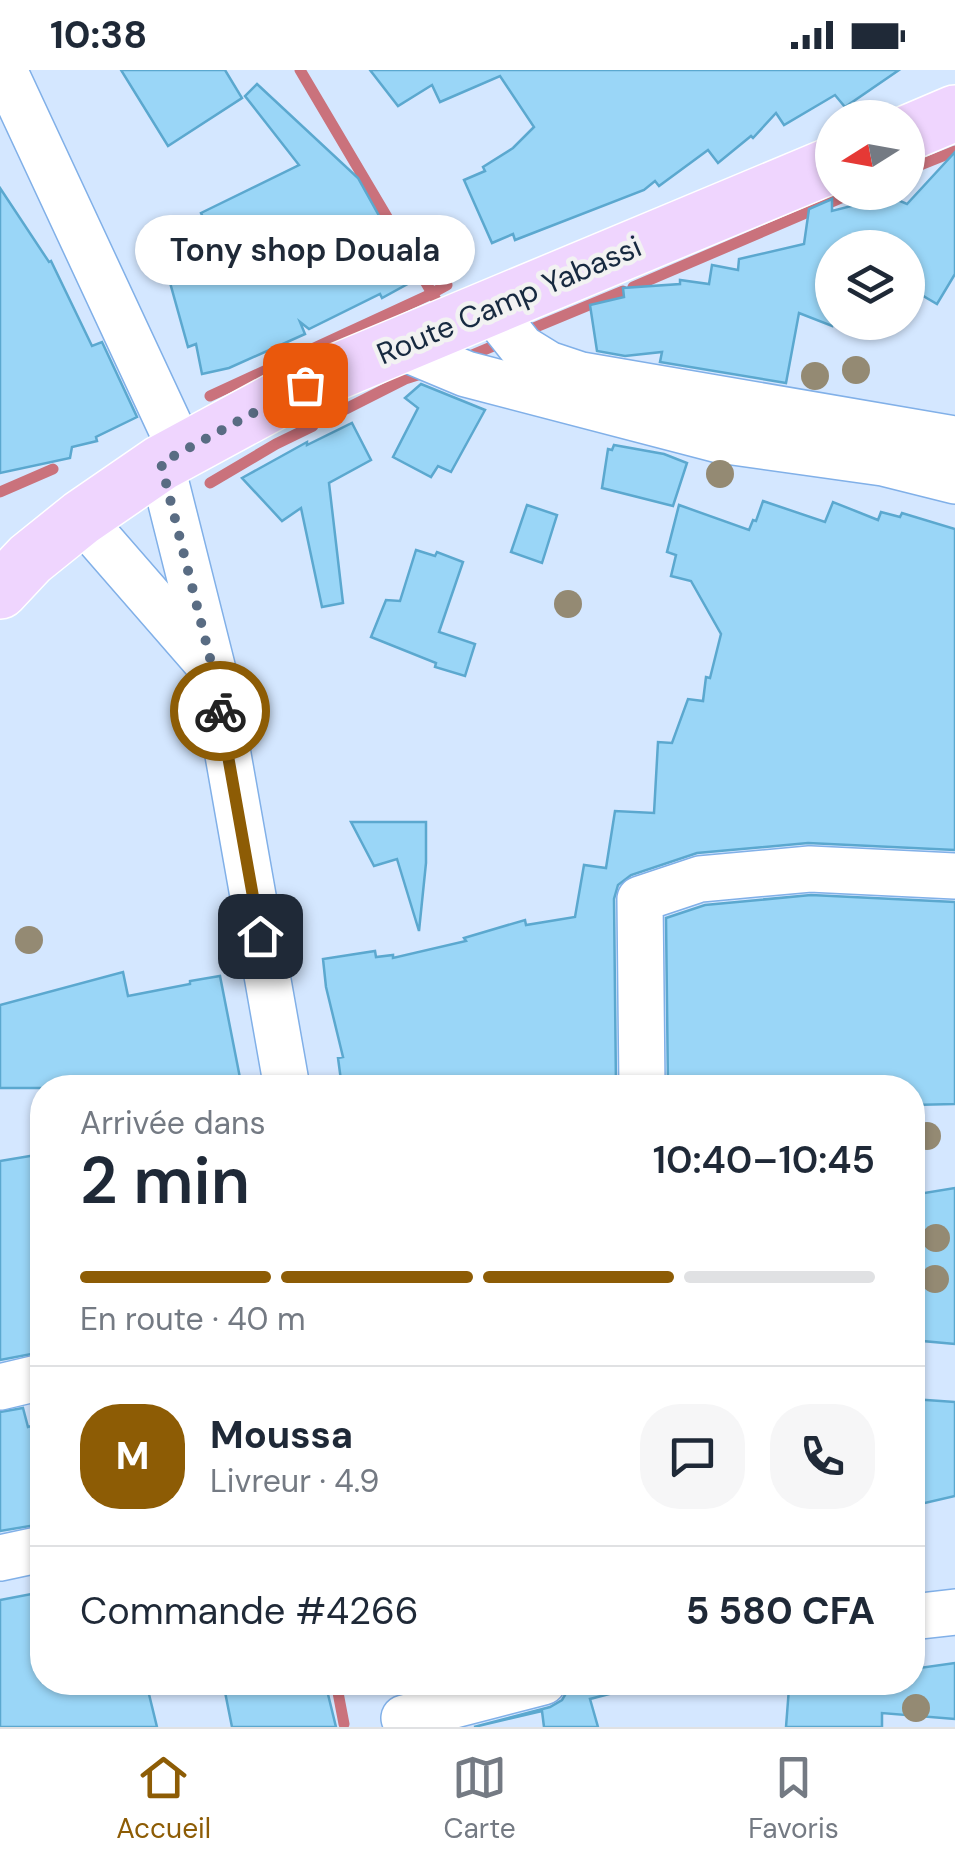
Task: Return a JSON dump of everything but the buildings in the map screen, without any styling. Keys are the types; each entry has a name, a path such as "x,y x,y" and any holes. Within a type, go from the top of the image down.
{"main road":[{"path":"925,126 955,113"},
{"name":"Route Camp Yabassi","path":"10,569 172,457 305,385 815,171"}],"street":[{"path":"4,70 172,457 285,1075"},
{"path":"483,312 522,348 548,364 581,375 955,439"},
{"path":"412,340 466,374 720,440 883,463 955,481"},
{"path":"81,518 213,670"},
{"path":"642,1075 640,899 700,879 810,869 955,876"},
{"path":"0,1386 30,1380"},
{"path":"0,1558 30,1552"},
{"path":"925,1615 955,1612"},
{"path":"402,1709 475,1695"}],"waterway":[{"path":"300,70 442,310"},
{"path":"925,163 955,151"},
{"path":"633,287 815,209"},
{"path":"210,396 447,285"},
{"path":"524,332 623,291"},
{"path":"465,358 503,342"},
{"path":"324,420 424,373"},
{"path":"210,483 313,426"},
{"path":"0,492 53,469"},
{"path":"338,1695 344,1724"}],"way so far":[{"path":"220,711 161,463 305,385"}],"place":[{"name":"Tony shop Douala","path":"305,385"}],"route":[{"path":"220,711 260,936"}]}
